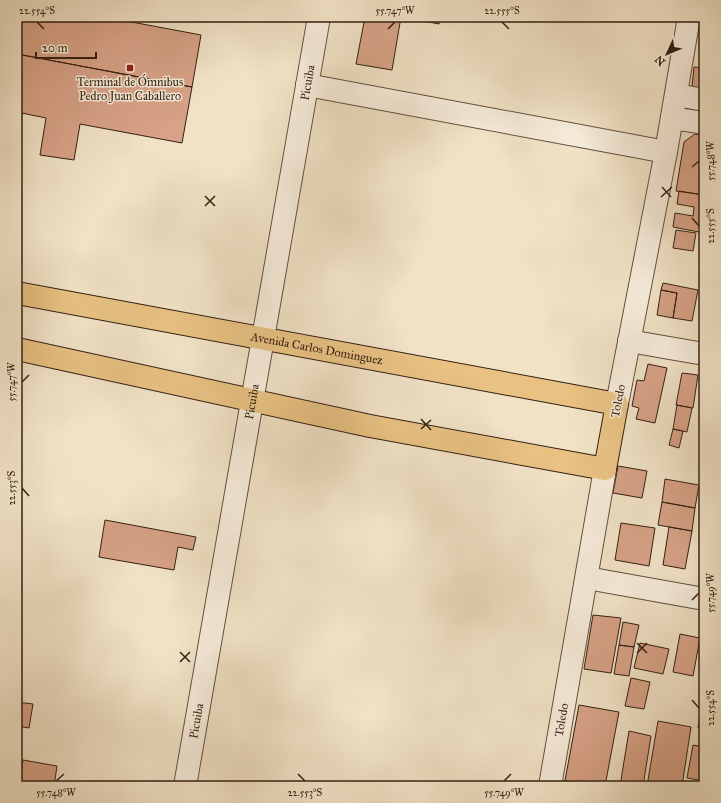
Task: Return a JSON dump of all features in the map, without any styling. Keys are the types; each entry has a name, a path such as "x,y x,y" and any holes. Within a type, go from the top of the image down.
{"main road":[{"name":"Avenida Carlos Dominguez","path":"17,293 617,404"},
{"path":"17,349 370,426 605,469"},
{"name":"Toledo","path":"605,469 617,404"}],"street":[{"name":"Picuiba","path":"185,786 319,17"},
{"name":"Toledo","path":"617,404 666,152 689,17"},
{"path":"307,85 666,152"},
{"path":"676,95 704,100"},
{"path":"672,118 704,123"},
{"path":"629,341 704,354"},
{"name":"Toledo","path":"550,786 605,469"},
{"path":"587,578 704,599"}],"building":[{"path":"17,17 105,17 201,35 192,87 17,54"},
{"path":"365,17 401,17 392,70 356,64"},
{"path":"403,17 441,17 439,24"},
{"path":"17,54 192,87 182,143 80,124 74,160 40,155 46,118 17,112"},
{"path":"694,67 704,68 704,89 692,87"},
{"path":"695,134 704,135 704,195 676,191 684,142"},
{"path":"679,191 704,195 704,233 673,227 675,213 693,216 694,207 677,204"},
{"path":"676,230 696,233 693,251 673,248"},
{"path":"663,283 698,290 692,321 673,318 677,293 661,290"},
{"path":"661,290 677,293 673,318 657,315"},
{"path":"648,364 667,368 655,423 636,419 639,408 632,406 637,380 644,381"},
{"path":"682,373 698,375 693,408 676,405"},
{"path":"677,405 692,408 687,432 673,429"},
{"path":"673,429 683,431 679,448 669,445"},
{"path":"618,466 647,471 642,498 613,493"},
{"path":"665,479 699,485 695,508 662,502"},
{"path":"662,502 695,508 692,531 658,525"},
{"path":"105,520 196,537 193,550 178,547 174,570 99,557"},
{"path":"621,523 655,528 649,566 615,560"},
{"path":"669,527 692,531 685,569 663,565"},
{"path":"704,549 704,581 699,580"},
{"path":"593,615 621,618 611,673 584,669"},
{"path":"623,622 639,625 634,647 619,645"},
{"path":"680,634 700,638 693,676 673,672"},
{"path":"640,643 669,649 663,674 634,668"},
{"path":"619,645 634,647 629,676 614,674"},
{"path":"631,678 650,682 644,709 625,706"},
{"path":"704,689 704,729 698,728"},
{"path":"17,702 33,704 29,728 17,726"},
{"path":"579,705 619,712 605,786 564,786"},
{"path":"658,721 691,727 682,786 647,786"},
{"path":"629,731 651,736 643,786 620,786"},
{"path":"693,745 704,747 704,781 687,778"},
{"path":"23,760 57,766 54,786 19,786"}],"place":[{"name":"Terminal de Ómnibus Pedro Juan Caballero","path":"130,68"}]}
